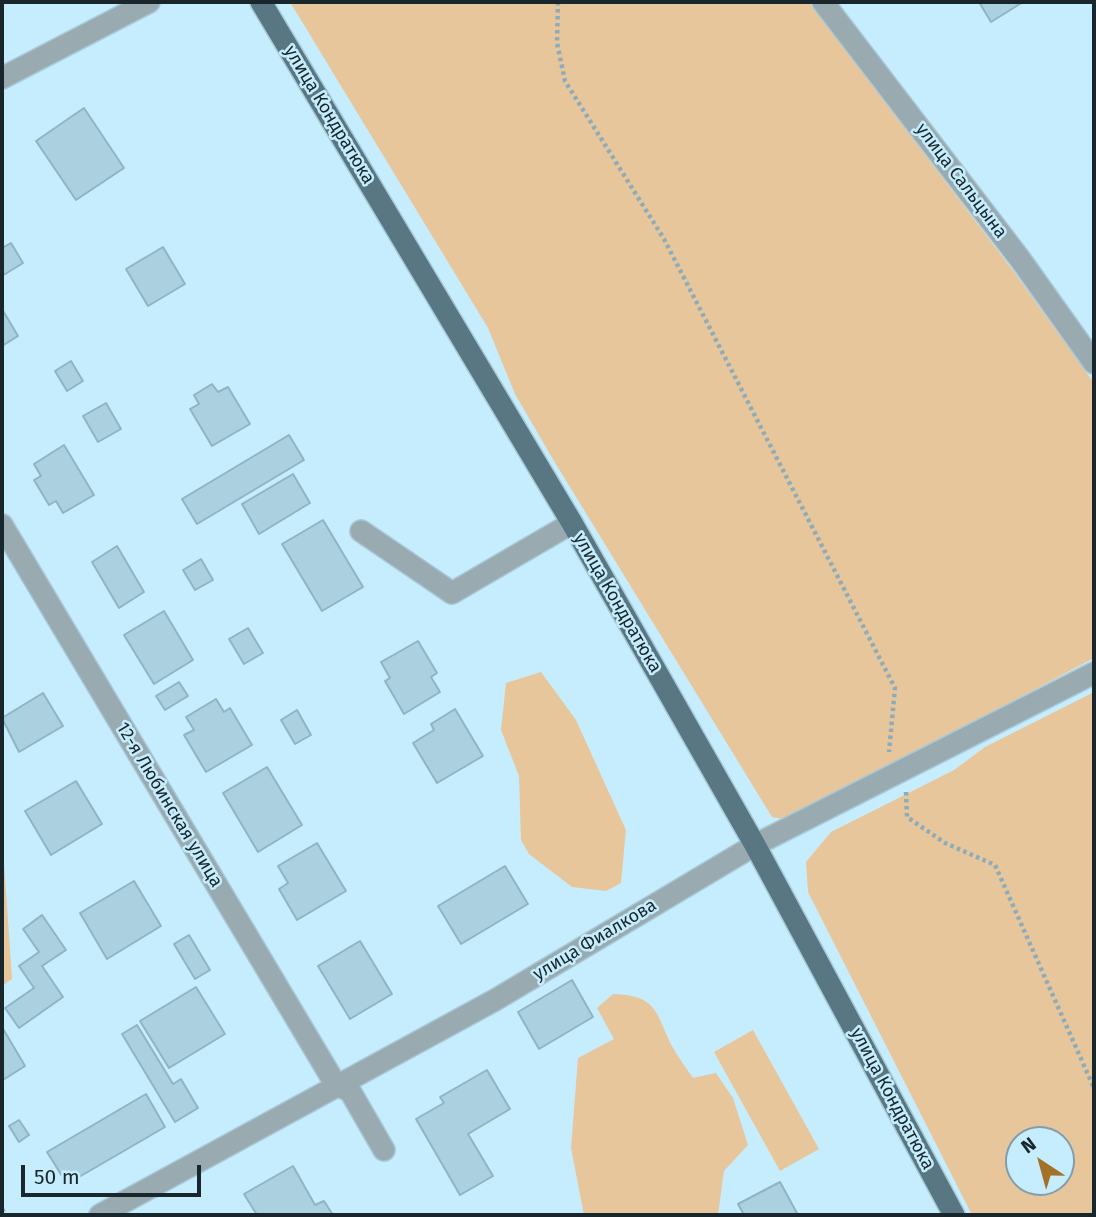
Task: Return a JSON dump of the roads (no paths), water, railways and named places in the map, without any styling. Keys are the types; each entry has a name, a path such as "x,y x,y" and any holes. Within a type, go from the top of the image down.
{"main road":[{"name":"улица Кондратюка","path":"261,2 572,523 755,845 954,1215"}],"street":[{"path":"2,78 149,2"},
{"name":"улица Сальцына","path":"823,2 1020,259 1094,363"},
{"path":"361,531 452,593 572,523"},
{"name":"12-я Любинская улица","path":"2,525 336,1085 350,1091 384,1150"},
{"name":"улица Фиалкова","path":"100,1215 495,1000 755,845 1094,673"}]}
